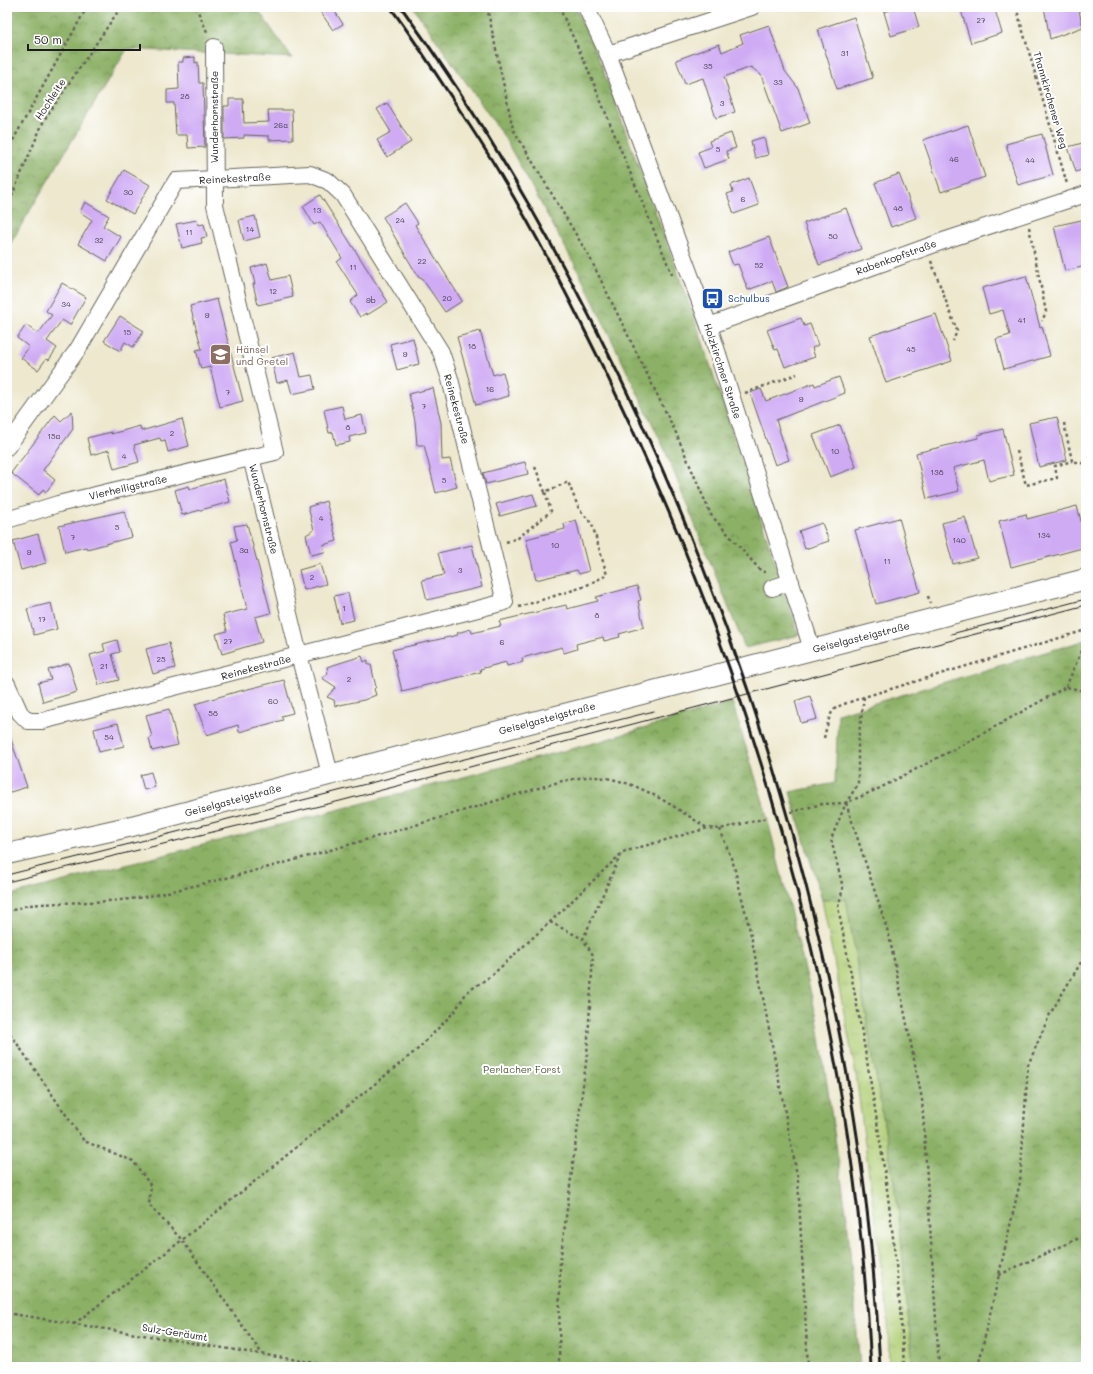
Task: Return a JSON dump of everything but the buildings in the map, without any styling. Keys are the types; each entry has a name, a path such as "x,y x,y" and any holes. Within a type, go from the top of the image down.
{"main road":[{"name":"Geiselgasteigstraße","path":"7,854 128,827 1086,579"}],"street":[{"name":"Holzkirchner Straße","path":"586,7 608,54 709,326 780,586 812,650"},
{"path":"608,54 752,7"},
{"name":"Wunderhornstraße","path":"214,47 214,179 217,217 274,452 251,457 299,655 330,774"},
{"name":"Reinekestraße","path":"7,447 78,349 176,181 310,174 328,181 343,195 441,352 450,379 505,602 42,722 28,721 20,713 7,684"},
{"name":"Rabenkopfstraße","path":"709,326 926,247 1079,196"},
{"name":"Vierheiligstraße","path":"7,520 58,504 251,457"}],"path":[{"path":"7,23 12,7"},
{"name":"Hochleite","path":"7,151 87,7"},
{"name":"Hochleite","path":"7,207 44,120 121,7"},
{"path":"196,7 214,47"},
{"path":"487,7 513,129 590,258 676,433 711,516 761,572 773,574 780,586"},
{"path":"559,7 586,65 675,282"},
{"name":"Thannkirchener Weg","path":"1016,7 1079,196"},
{"path":"1026,213 1046,312 1042,321"},
{"path":"926,247 957,331 953,341"},
{"path":"744,393 797,374"},
{"path":"1064,424 1072,461"},
{"path":"1017,450 1026,485 1058,478 1055,466 1072,461 1086,464"},
{"path":"508,542 518,538 551,511 535,467"},
{"path":"505,602 518,607 582,587 607,575 592,524 579,509 568,482 545,492"},
{"path":"928,596 930,604"},
{"path":"824,738 829,714 835,708 864,697 1086,631"},
{"path":"791,812 822,804 846,803 880,788 964,744 1066,687 1086,640"},
{"path":"1066,687 1086,691"},
{"path":"864,697 858,741 858,784 846,803 831,839 843,888 838,907 864,1040 888,1191 904,1367"},
{"path":"7,912 29,905 88,903 151,896 204,884 276,866 562,781 592,777 622,782 659,798 708,828"},
{"path":"846,803 889,935 922,1099 939,1367"},
{"path":"74,1324 182,1240 418,1049 454,1012 467,992 491,976 550,922 622,852 708,828 720,829 767,818"},
{"path":"720,829 734,866 751,935 798,1180 808,1367"},
{"path":"583,939 622,852"},
{"path":"550,922 583,939 593,955 587,1055 560,1263 559,1367"},
{"path":"978,1367 1020,1182 1028,1065 1050,1014 1086,954"},
{"path":"7,1029 84,1141 133,1161 151,1186 149,1205 182,1240 262,1354"},
{"path":"998,1276 1086,1235"},
{"name":"Sulz-Geräumt","path":"7,1312 340,1367"}],"green space":[{"path":"7,7 256,7 292,58 127,49 7,249"},
{"path":"413,7 575,7 599,59 698,328 799,635 745,648 664,448 580,274 503,135"},
{"path":"1086,640 1086,1367 913,1367 898,1206 846,899 822,900 790,792 835,783 838,714"},
{"name":"Perlacher Forst","path":"732,702 764,805 817,1018 847,1218 860,1367 7,1367 7,896 594,743"},
{"path":"846,899 898,1206 913,1367 889,1367 888,1320 856,1075 822,900"}],"tram line":[{"path":"951,634 1086,599"},
{"path":"7,882 340,801 1086,605"},
{"path":"7,875 654,711"}],"railway":[{"path":"390,7 422,52 491,158 514,197 574,308 641,449 694,574 741,702 781,832 815,964 841,1097 860,1232 871,1367"},
{"path":"401,7 429,46 506,166 554,249 598,333 655,454 707,578 753,706 793,835 825,967 851,1100 870,1233 880,1367"}],"place":[{"name":"Schulbus","path":"713,298"},
{"name":"Hänsel und Gretel","path":"221,355"}]}
